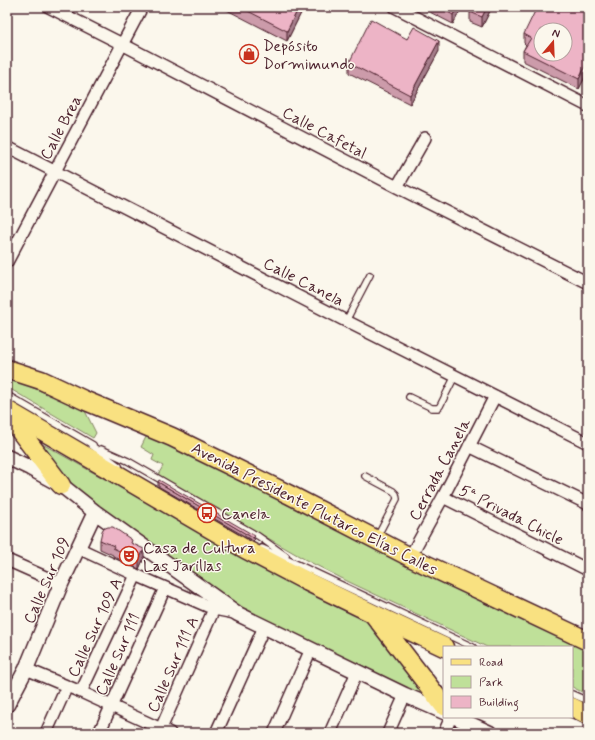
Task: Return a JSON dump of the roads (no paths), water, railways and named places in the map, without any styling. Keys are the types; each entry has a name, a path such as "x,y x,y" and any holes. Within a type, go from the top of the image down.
{"main road":[{"name":"Avenida Presidente Plutarco Elías Calles","path":"7,369 41,380 86,401 172,437 290,495 410,557 588,641"},
{"path":"7,410 244,548 308,582 443,647"},
{"path":"7,414 61,484"},
{"path":"372,613 443,705"},
{"path":"573,708 588,715"}],"street":[{"name":"Calle Cafetal","path":"49,7 397,187 588,283"},
{"name":"Calle Brea","path":"7,262 142,7"},
{"path":"395,7 588,106"},
{"path":"397,187 425,138"},
{"name":"Calle Canela","path":"7,147 346,321 588,442"},
{"name":"Avenida Presidente Plutarco Elías Calles","path":"7,360 41,380"},
{"name":"Cerrada Canela","path":"410,557 495,396"},
{"path":"469,446 588,504"},
{"path":"7,457 61,484 95,512 238,614 405,695 443,712"},
{"name":"5ª Privada Chicle","path":"443,497 588,570"},
{"name":"Calle Sur 109","path":"7,705 26,668 61,584 95,512"},
{"path":"78,548 214,609 238,614"},
{"path":"7,560 61,584"},
{"name":"Calle Sur 109 A","path":"81,692 136,575"},
{"name":"Calle Sur 111","path":"99,733 165,588"},
{"name":"Calle Sur 111 A","path":"163,732 214,609"},
{"path":"216,733 264,627"},
{"path":"274,733 311,649"},
{"path":"26,668 111,706 163,732"},
{"path":"330,733 357,672"},
{"name":"Calle Sur 109 A","path":"46,733 67,686"},
{"path":"388,733 405,695"},
{"path":"444,733 451,718"},
{"path":"457,718 490,733"}],"lane":[{"path":"346,321 370,276"},
{"path":"409,397 432,408 438,408 455,376"},
{"path":"7,395 91,445 123,469"},
{"path":"91,445 128,461 258,536 298,564"},
{"path":"365,476 393,491 396,494 397,499 376,539"},
{"path":"259,547 471,646"},
{"path":"573,694 588,701"}],"place":[{"name":"Depósito Dormimundo","path":"249,54"},
{"name":"Canela","path":"207,513"},
{"name":"Casa de Cultura Las Jarillas","path":"129,556"}]}
